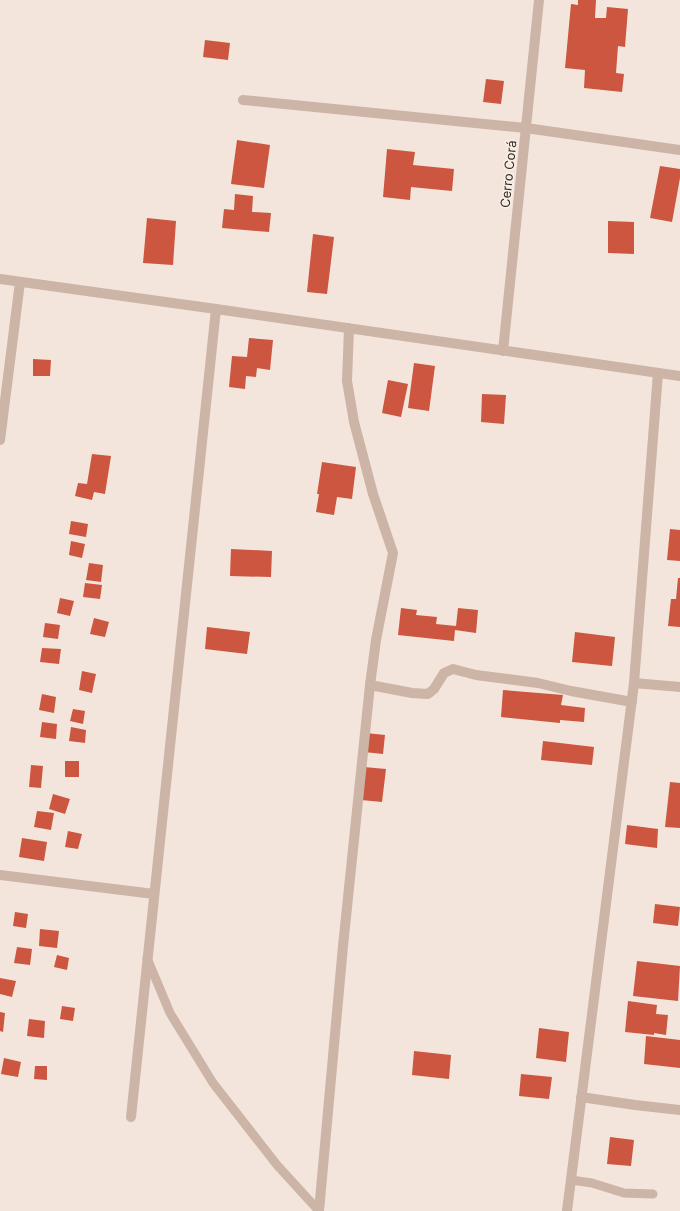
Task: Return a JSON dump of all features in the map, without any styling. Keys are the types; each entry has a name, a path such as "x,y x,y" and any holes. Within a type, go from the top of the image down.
{"street":[{"name":"Cerro Corá","path":"502,351 539,0"},
{"path":"243,100 526,128 680,150"},
{"path":"0,279 680,376"},
{"path":"0,440 20,282"},
{"path":"131,1117 216,309"},
{"path":"319,1211 343,946 370,684 376,640 393,553 373,494 354,422 347,381 349,328"},
{"path":"567,1211 632,702 658,373"},
{"path":"370,684 412,693 428,694 434,689 444,673 453,669 476,675 538,683 571,691 632,702"},
{"path":"634,683 680,687"},
{"path":"0,875 154,894"},
{"path":"581,1097 680,1110"}],"lane":[{"path":"147,958 170,1013 213,1083 277,1165 319,1211"},
{"path":"571,1180 624,1193 653,1194"}],"building":[{"path":"578,0 596,0 595,18 606,18 607,7 628,9 625,47 618,46 616,73 624,74 622,92 584,88 585,70 565,68 571,4 578,5"},
{"path":"205,40 230,43 228,60 203,57"},
{"path":"486,79 504,81 501,104 483,102"},
{"path":"237,140 270,145 264,188 231,184"},
{"path":"387,149 415,152 413,165 454,169 452,191 411,187 410,200 383,197"},
{"path":"660,166 680,169 680,178 672,222 650,218"},
{"path":"235,194 253,196 252,212 271,213 269,232 222,228 224,209 234,210"},
{"path":"147,218 176,221 173,265 143,263"},
{"path":"608,221 634,222 634,254 608,253"},
{"path":"313,234 334,237 327,294 307,292"},
{"path":"249,338 273,340 270,370 257,368 256,377 246,376 245,389 229,387 232,356 247,357"},
{"path":"33,359 51,360 50,376 33,376"},
{"path":"414,363 435,366 429,411 408,408"},
{"path":"388,380 408,384 401,417 382,413"},
{"path":"482,394 506,395 504,424 481,422"},
{"path":"92,454 111,456 105,494 94,492 92,500 75,496 78,483 87,484"},
{"path":"322,462 356,467 352,499 337,497 334,515 316,512"},
{"path":"71,521 88,524 86,537 69,534"},
{"path":"670,529 680,530 680,561 667,560"},
{"path":"71,541 85,544 82,558 69,555"},
{"path":"231,549 272,551 271,577 230,576"},
{"path":"89,563 103,565 101,582 86,580"},
{"path":"678,578 680,578 680,627 668,626 671,599 676,599"},
{"path":"85,583 102,585 100,599 83,597"},
{"path":"60,598 74,601 70,616 57,613"},
{"path":"401,608 417,610 416,615 437,617 436,624 456,626 458,608 478,610 476,633 455,630 454,641 398,635"},
{"path":"94,618 109,622 105,637 90,634"},
{"path":"45,623 60,625 58,639 43,637"},
{"path":"207,627 250,632 247,654 205,649"},
{"path":"575,632 615,637 612,666 572,662"},
{"path":"42,648 61,649 59,664 40,662"},
{"path":"82,671 96,674 92,693 79,690"},
{"path":"503,690 563,695 561,705 585,708 584,722 560,720 560,723 501,717"},
{"path":"42,694 56,697 54,713 39,710"},
{"path":"73,709 85,711 83,724 70,721"},
{"path":"42,722 57,724 56,739 40,737"},
{"path":"71,727 86,730 85,743 69,741"},
{"path":"366,733 385,735 383,754 364,752"},
{"path":"543,741 594,747 592,765 541,760"},
{"path":"65,761 79,761 79,777 65,777"},
{"path":"31,765 43,766 41,788 29,787"},
{"path":"364,767 386,769 382,802 361,800"},
{"path":"670,782 680,783 680,828 665,827"},
{"path":"53,794 70,799 65,814 49,809"},
{"path":"37,811 54,813 51,830 34,827"},
{"path":"627,825 658,829 657,848 625,844"},
{"path":"68,831 82,834 78,849 65,847"},
{"path":"22,838 47,842 44,861 19,857"},
{"path":"655,904 680,907 678,926 653,923"},
{"path":"15,912 28,914 26,928 13,926"},
{"path":"40,929 59,931 57,948 39,946"},
{"path":"17,947 32,949 30,965 14,963"},
{"path":"57,955 69,958 67,970 54,967"},
{"path":"637,961 680,966 678,1001 633,996"},
{"path":"0,978 16,981 12,997 0,994"},
{"path":"628,1001 657,1005 656,1014 668,1015 666,1035 625,1032"},
{"path":"62,1006 75,1008 73,1021 60,1019"},
{"path":"0,1012 5,1013 3,1032 0,1031"},
{"path":"29,1019 45,1021 44,1038 27,1036"},
{"path":"539,1028 569,1032 566,1062 536,1058"},
{"path":"646,1036 680,1040 680,1068 644,1064"},
{"path":"414,1051 451,1055 449,1079 412,1075"},
{"path":"4,1058 21,1062 18,1077 1,1074"},
{"path":"35,1066 47,1066 47,1080 34,1079"},
{"path":"521,1074 552,1077 549,1099 519,1096"},
{"path":"610,1137 634,1140 631,1166 607,1164"}]}
